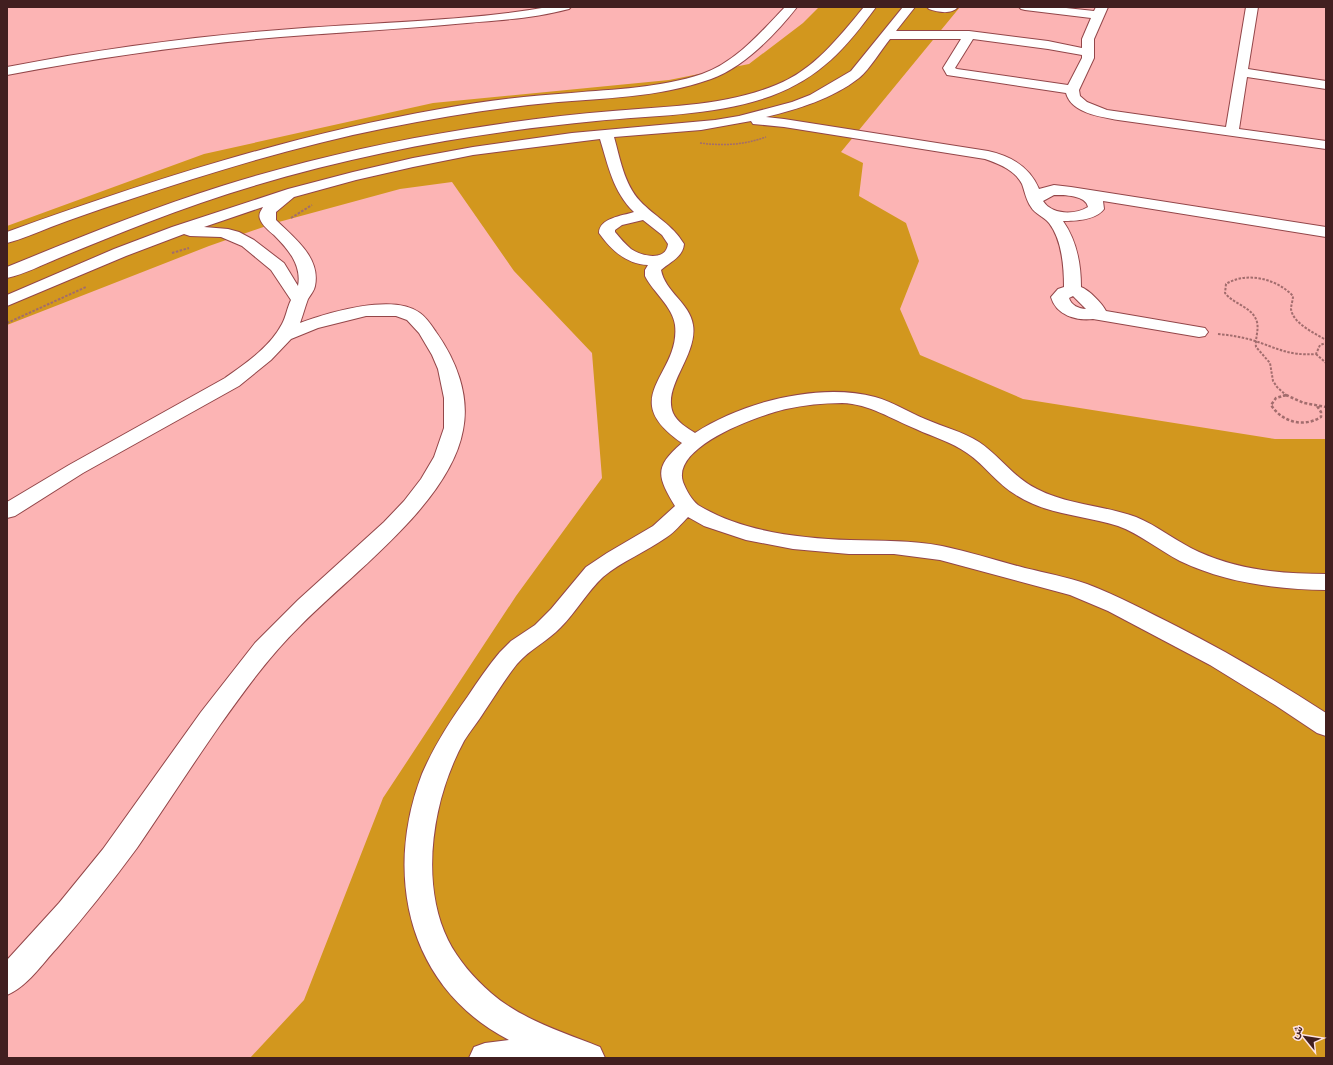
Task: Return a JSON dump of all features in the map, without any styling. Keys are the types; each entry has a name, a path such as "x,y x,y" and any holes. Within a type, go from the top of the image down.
{"street":[{"path":"7,72 87,56 253,34 464,20 513,15 565,7"},
{"path":"7,238 177,178 251,156 332,135 440,113 493,105 655,89 688,82 717,72 733,63 754,46 791,7"},
{"path":"7,273 184,204 269,177 353,155 442,137 489,130 581,118 704,107 760,96 801,79 816,69 827,59 870,7"},
{"path":"7,301 175,231 290,193 351,176 430,159 515,144 606,134 685,128 740,120 780,110 815,98 856,74 909,7"},
{"path":"933,7 949,9 952,7"},
{"path":"1025,7 1100,11 1088,39 1088,54 1072,90 1074,98 1082,105 1107,114 1326,145"},
{"path":"1232,132 1252,7"},
{"path":"887,35 969,35 1040,44 1088,54"},
{"path":"969,35 949,68 952,72 1072,90"},
{"path":"1242,72 1326,85"},
{"path":"815,98 807,109 806,114 818,128"},
{"path":"740,120 784,123 977,152 1008,163 1027,177 1045,185 1090,198 1096,203 1096,209"},
{"path":"606,134 620,182 633,203 664,228 676,244 674,252 655,267 653,274 680,315 685,334 680,356 661,395 660,404 670,423 695,442"},
{"path":"1027,177 1031,185 1035,201 1040,209 1063,216 1079,217 1090,214 1096,209 1150,203"},
{"path":"1035,201 1038,196 1044,192 1072,192 1150,203 1326,232"},
{"path":"7,511 76,468 232,382 262,359 284,335 291,324 298,303 307,284 308,272 295,247 268,221 267,215 268,211 290,193"},
{"path":"1047,212 1057,222 1063,232 1072,268 1072,290 1064,293 1060,297 1060,302 1065,307 1073,312 1083,314 1093,314 1199,332"},
{"path":"646,214 612,224 607,228 607,233 632,257 647,261 662,260"},
{"path":"1063,232 1079,217"},
{"path":"175,231 222,232 233,235 248,243 278,267 298,303 333,318"},
{"path":"7,981 38,948 86,892 127,839 223,701 264,649 309,603 363,554 417,501 431,481 442,461 450,442 454,424 455,406 453,389 448,373 431,337 412,316 396,310 375,310 333,318 284,335"},
{"path":"688,510 673,485 670,472 671,466 681,454 695,442 719,427 735,420 790,403 829,397 855,398 870,401 911,421 957,438 982,454 1010,482 1040,499 1068,509 1126,522 1153,535 1190,557 1230,571 1271,580 1326,582"},
{"path":"576,1053 522,1030 505,1021 480,1003 459,982 441,958 428,930 419,901 416,872 419,843 426,806 436,772 452,740 514,653 543,631 599,568 667,527 682,511 693,510 729,528 765,537 821,545 894,547 940,552 1077,589 1116,605 1219,659 1284,698 1326,726"},
{"path":"485,1058 576,1053"}],"path":[{"path":"695,142 719,145 754,141 772,134 784,123"},
{"path":"274,227 317,203"},
{"path":"171,253 193,247"},
{"path":"1316,354 1320,345 1326,342 1296,318 1291,308 1293,296 1290,292 1282,286 1257,278 1238,278 1231,280 1226,284 1225,293 1254,317 1258,325 1256,341 1257,349 1270,364 1272,379 1276,386 1286,395 1317,406 1326,407"},
{"path":"7,323 88,286"},
{"path":"1199,332 1240,337 1256,341 1291,355 1316,354 1326,363"},
{"path":"1286,395 1277,397 1272,401 1271,405 1274,411 1280,416 1289,420 1299,422 1316,420 1321,417 1321,412 1317,406"}],"shaded area":[{"path":"819,7 960,7 841,152 863,163 859,196 906,223 919,261 900,309 920,355 1023,399 1275,439 1326,439 1326,1058 250,1058 304,1000 383,798 516,596 602,478 592,353 514,271 452,182 400,189 275,223 209,246 7,325 7,226 204,154 433,103 669,80 749,64 803,23"}]}
